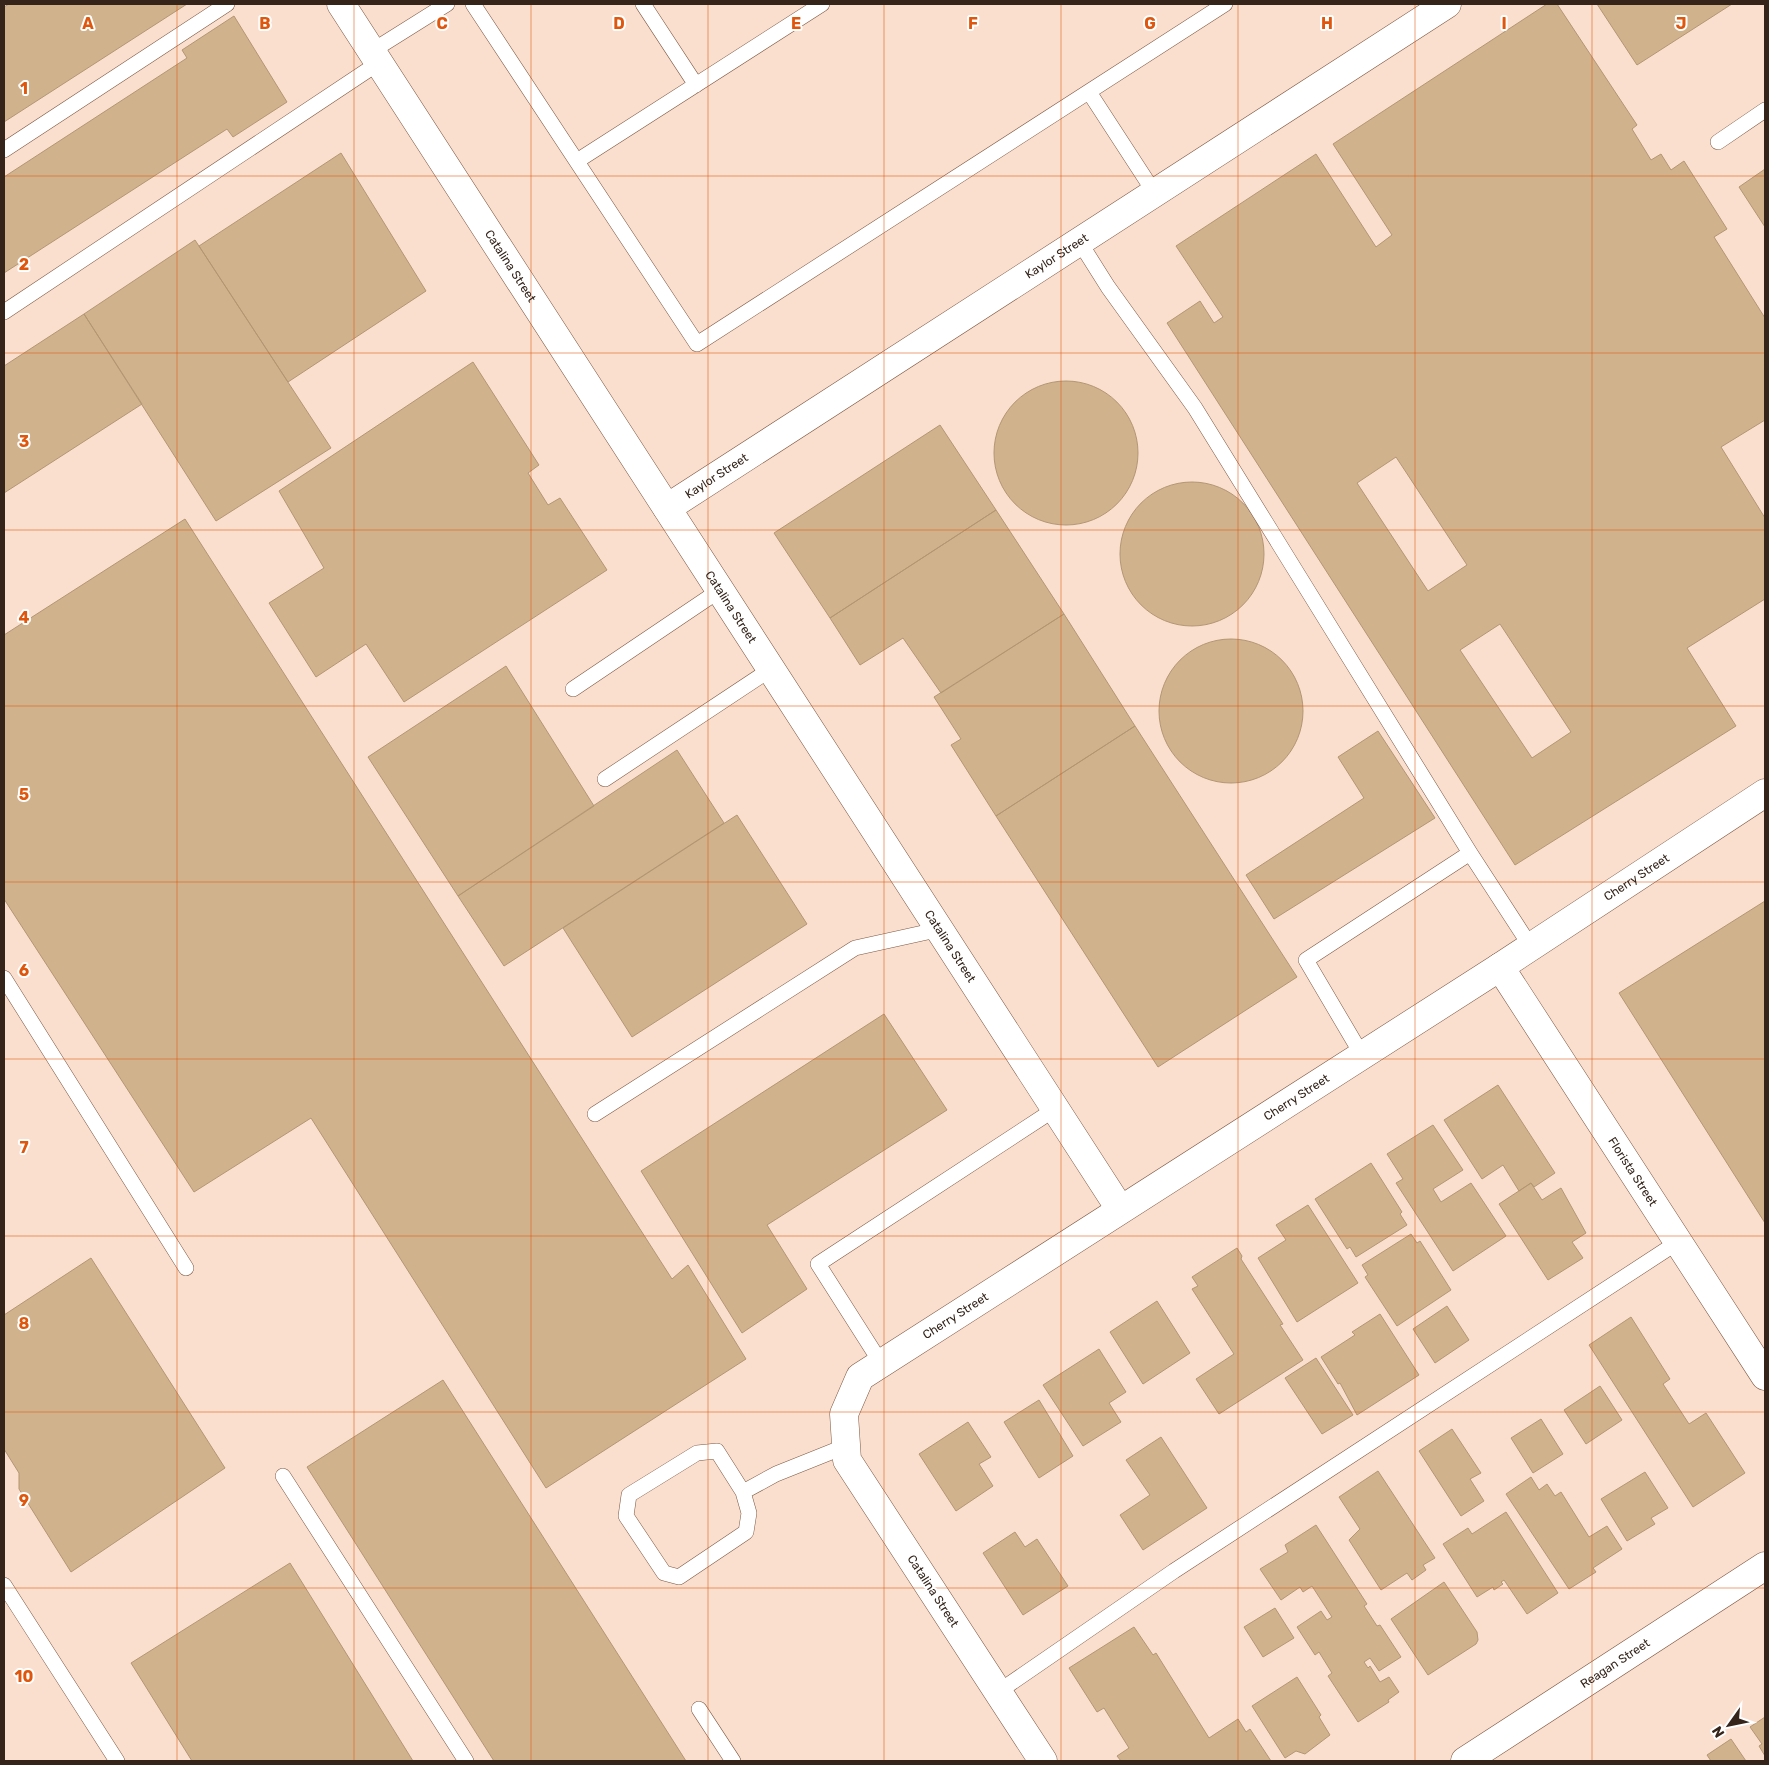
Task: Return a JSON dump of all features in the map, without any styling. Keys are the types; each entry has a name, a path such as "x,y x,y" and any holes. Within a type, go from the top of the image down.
{"street":[{"name":"Catalina Street","path":"341,4 771,670 941,929 1120,1209"},
{"name":"Kaylor Street","path":"667,508 1447,4"},
{"name":"Cherry Street","path":"844,1414 860,1376 1500,967 1765,793"},
{"name":"Florista Street","path":"1500,967 1765,1376"},
{"name":"Catalina Street","path":"844,1414 847,1460 1043,1761"},
{"name":"Reagan Street","path":"1465,1761 1765,1566"}],"lane":[{"path":"4,150 227,4"},
{"path":"4,312 376,57 447,4"},
{"path":"473,4 697,344 1225,4"},
{"path":"643,4 696,84"},
{"path":"576,161 822,4"},
{"path":"1088,92 1154,192"},
{"path":"1718,142 1765,110"},
{"path":"1079,241 1108,287 1195,408 1530,947"},
{"path":"573,689 720,590"},
{"path":"605,778 771,670"},
{"path":"1362,1055 1306,960 1470,853"},
{"path":"595,1114 855,948 941,929"},
{"path":"4,978 186,1268"},
{"path":"881,1363 818,1264 1055,1108"},
{"path":"998,1692 1174,1570 1678,1242"},
{"path":"743,1492 776,1474 846,1446"},
{"path":"717,1451 743,1492 749,1513 746,1532 679,1577 664,1573 626,1516 629,1495 697,1453 717,1451"},
{"path":"283,1476 466,1761"},
{"path":"4,1585 117,1761"},
{"path":"699,1709 733,1761"}],"building":[{"path":"9,4 187,4 4,122 4,7"},
{"path":"1547,4 1557,4 1637,125 1632,129 1651,160 1661,154 1671,170 1684,161 1727,229 1714,237 1765,318 1765,420 1721,447 1765,518 1765,599 1687,648 1736,726 1515,865 1167,323 1200,301 1214,323 1223,317 1176,246 1316,154 1376,247 1392,235 1333,144","holes":["1396,457 1467,565 1428,591 1357,483","1500,624 1571,732 1532,758 1460,650"]},
{"path":"1597,4 1732,4 1637,65"},
{"path":"234,16 287,102 233,137 227,129 4,273 4,177 187,58 182,50"},
{"path":"341,153 426,291 288,382 199,246"},
{"path":"1765,169 1765,227 1739,187"},
{"path":"195,240 331,448 216,521 84,314"},
{"path":"84,314 142,404 4,493 4,366"},
{"path":"473,362 539,465 528,473 548,505 560,498 607,570 404,702 366,644 316,677 269,603 324,568 279,491"},
{"path":"1066,381 1094,386 1117,402 1133,425 1138,453 1133,481 1117,504 1094,520 1066,525 1038,520 1015,504 999,481 994,453 999,425 1015,402 1038,386"},
{"path":"940,425 996,510 830,618 774,533"},
{"path":"1192,482 1220,487 1243,503 1259,526 1264,554 1259,582 1243,605 1220,621 1192,626 1164,621 1141,605 1125,582 1120,554 1125,526 1141,503 1164,487"},
{"path":"996,510 1064,614 941,693 903,638 860,665 830,618"},
{"path":"185,519 672,1279 688,1265 746,1359 546,1488 311,1118 194,1192 4,899 4,635"},
{"path":"1064,614 1135,726 996,816 951,745 961,739 934,697"},
{"path":"1231,639 1259,644 1282,660 1298,683 1303,711 1298,739 1282,762 1259,778 1231,783 1203,778 1180,762 1164,739 1159,711 1164,683 1180,660 1203,644"},
{"path":"506,666 594,806 458,896 368,757"},
{"path":"1135,726 1297,977 1158,1067 996,816"},
{"path":"1378,731 1435,818 1274,919 1246,875 1364,798 1338,757"},
{"path":"677,750 724,823 504,966 458,896"},
{"path":"737,815 807,924 632,1037 563,928"},
{"path":"1765,901 1765,1223 1619,993"},
{"path":"884,1014 947,1110 767,1225 807,1289 742,1333 641,1171"},
{"path":"1498,1085 1555,1173 1534,1187 1531,1183 1519,1191 1503,1165 1482,1179 1444,1120"},
{"path":"1433,1125 1463,1170 1433,1189 1441,1202 1471,1183 1506,1236 1453,1271 1396,1183 1403,1179 1387,1154"},
{"path":"1371,1163 1402,1212 1400,1214 1407,1225 1356,1257 1350,1247 1347,1249 1315,1199"},
{"path":"1531,1183 1542,1200 1561,1188 1586,1233 1572,1242 1583,1258 1548,1280 1499,1204"},
{"path":"1308,1205 1358,1283 1297,1322 1258,1258 1286,1240 1276,1225"},
{"path":"1411,1234 1417,1243 1420,1241 1451,1290 1397,1326 1365,1277 1368,1275 1362,1265"},
{"path":"1237,1248 1242,1256 1241,1259 1283,1324 1280,1325 1303,1360 1219,1414 1196,1379 1234,1354 1192,1289 1198,1286 1192,1277"},
{"path":"91,1258 225,1468 71,1572 19,1489 19,1473 4,1449 4,1315"},
{"path":"1157,1301 1190,1353 1143,1384 1110,1332"},
{"path":"1447,1306 1469,1340 1435,1363 1413,1329"},
{"path":"1380,1314 1419,1375 1357,1415 1340,1383 1338,1384 1321,1357 1355,1335 1352,1332"},
{"path":"1631,1317 1670,1379 1663,1384 1689,1424 1706,1413 1745,1473 1693,1507 1589,1345"},
{"path":"1099,1349 1126,1392 1109,1403 1121,1422 1083,1446 1043,1385"},
{"path":"1316,1358 1353,1415 1322,1434 1285,1378"},
{"path":"443,1380 686,1761 494,1761 307,1467"},
{"path":"1600,1386 1622,1420 1586,1444 1564,1410"},
{"path":"1039,1400 1073,1456 1039,1478 1004,1422"},
{"path":"1541,1419 1563,1454 1533,1473 1511,1438"},
{"path":"968,1422 991,1457 979,1464 993,1486 956,1511 919,1454"},
{"path":"1452,1429 1481,1473 1470,1479 1484,1501 1461,1516 1419,1451"},
{"path":"1161,1437 1207,1508 1143,1550 1120,1515 1150,1495 1126,1460"},
{"path":"1378,1471 1435,1558 1423,1565 1426,1570 1412,1580 1407,1573 1381,1590 1349,1540 1360,1529 1339,1497"},
{"path":"1645,1472 1668,1508 1651,1518 1655,1524 1627,1541 1601,1499"},
{"path":"1531,1477 1539,1490 1547,1484 1555,1496 1561,1492 1589,1537 1607,1526 1622,1549 1593,1568 1596,1572 1569,1589 1506,1494"},
{"path":"1506,1512 1558,1593 1527,1614 1504,1580 1501,1582 1503,1584 1494,1590 1493,1587 1477,1597 1443,1544 1468,1528 1472,1534"},
{"path":"1316,1525 1367,1604 1364,1606 1377,1626 1380,1625 1401,1657 1379,1671 1370,1658 1364,1662 1368,1668 1370,1666 1380,1682 1389,1677 1399,1692 1388,1700 1389,1702 1358,1722 1328,1676 1332,1673 1319,1652 1315,1655 1297,1627 1321,1611 1327,1620 1332,1617 1312,1586 1303,1592 1300,1587 1281,1600 1260,1569 1288,1552 1285,1545"},
{"path":"1015,1532 1025,1547 1037,1539 1068,1586 1023,1615 983,1553"},
{"path":"290,1563 413,1761 192,1761 131,1663"},
{"path":"1444,1582 1477,1632 1478,1640 1476,1644 1428,1675 1391,1619"},
{"path":"1275,1608 1294,1638 1263,1657 1244,1627"},
{"path":"1134,1627 1153,1655 1156,1653 1209,1738 1238,1719 1246,1732 1250,1729 1271,1761 1121,1761 1117,1756 1129,1748 1104,1708 1097,1712 1069,1668"},
{"path":"1297,1677 1321,1715 1319,1717 1330,1735 1305,1754 1296,1751 1285,1758 1252,1706"},
{"path":"1765,1717 1765,1756 1759,1746 1762,1744 1750,1727"},
{"path":"1731,1739 1746,1761 1711,1761 1707,1755"}]}
